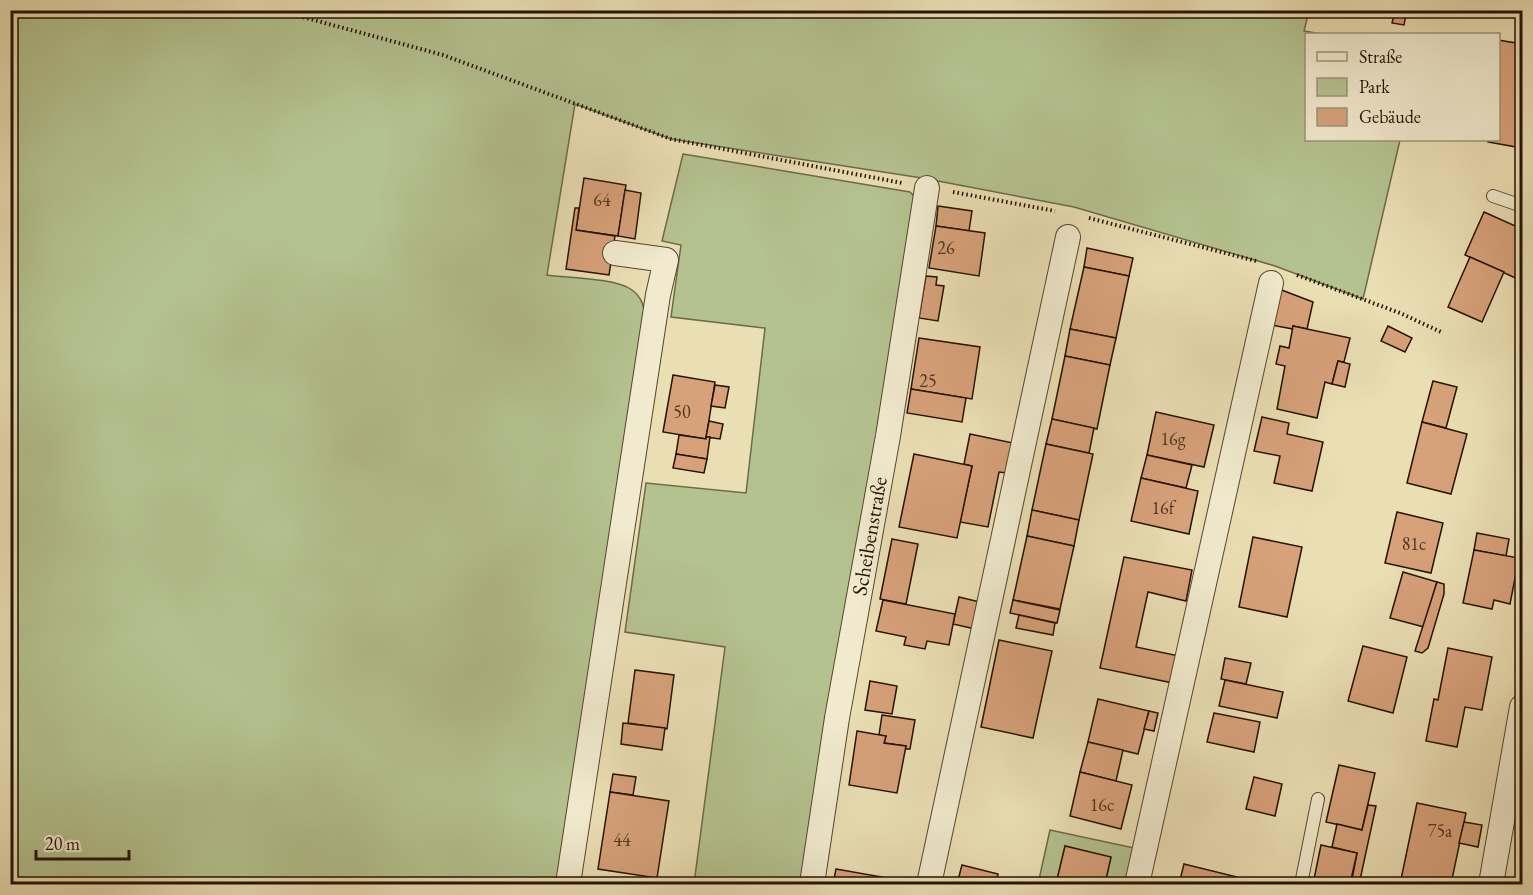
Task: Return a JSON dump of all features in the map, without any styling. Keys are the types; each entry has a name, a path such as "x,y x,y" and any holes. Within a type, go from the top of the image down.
{"street":[{"name":"Scheibenstraße","path":"812,885 837,718 888,436 927,188"},
{"path":"929,885 1068,237"},
{"path":"568,885 658,295 666,260 615,253"},
{"path":"1137,885 1274,272"},
{"path":"1496,883 1519,745 1522,707"}],"lane":[{"path":"1493,196 1522,206"},
{"path":"1300,885 1318,799"}],"path":[{"path":"277,10 443,55 671,139 1060,212"},
{"path":"1082,217 1274,272 1400,313 1441,332"}],"green space":[{"path":"10,11 1309,11 1304,31 1316,33 1305,33 1305,141 1400,141 1363,299 1275,266 1074,207 922,178 671,139 575,104 547,275 604,281 625,286 640,299 646,319 567,884 11,884"},
{"path":"683,154 910,192 915,197 805,884 694,884 725,647 625,632 646,483 746,493 765,328 671,317 681,245 662,241"},
{"path":"1050,830 1139,849 1131,884 1105,884 1111,857 1065,846 1056,884 1038,884"}],"building":[{"path":"1395,10 1407,10 1404,25 1392,23"},
{"path":"1500,40 1522,44 1522,148 1488,142 1500,141"},
{"path":"584,178 626,185 618,236 576,230"},
{"path":"625,190 641,193 635,239 618,236"},
{"path":"938,206 972,211 969,231 936,226"},
{"path":"575,208 579,208 576,230 615,236 609,275 566,269"},
{"path":"1484,212 1522,229 1522,281 1465,255"},
{"path":"936,226 985,233 979,276 929,268"},
{"path":"1087,248 1133,258 1129,276 1084,267"},
{"path":"1470,257 1504,272 1482,322 1448,307"},
{"path":"1084,267 1129,276 1116,338 1070,329"},
{"path":"926,276 937,277 936,285 944,286 938,321 919,318"},
{"path":"1279,289 1313,302 1307,329 1271,325"},
{"path":"1293,326 1350,338 1344,362 1338,361 1332,384 1325,382 1317,418 1277,409 1285,366 1276,364 1280,346 1289,348"},
{"path":"1388,326 1412,338 1405,352 1381,341"},
{"path":"1070,329 1116,338 1110,365 1065,356"},
{"path":"919,338 980,347 972,399 911,389"},
{"path":"1065,356 1110,365 1097,429 1052,419"},
{"path":"1338,361 1350,364 1345,387 1332,384"},
{"path":"673,375 715,382 706,439 663,432"},
{"path":"1433,381 1457,387 1446,428 1422,422"},
{"path":"715,385 729,387 725,408 711,406"},
{"path":"911,389 966,398 962,422 907,413"},
{"path":"1156,412 1214,425 1204,467 1147,455"},
{"path":"1262,417 1289,423 1287,434 1323,442 1312,491 1274,483 1280,456 1254,451"},
{"path":"1052,419 1094,428 1089,453 1046,444"},
{"path":"709,421 723,424 720,439 706,437"},
{"path":"1422,422 1467,434 1451,494 1407,483"},
{"path":"970,434 1013,443 1007,473 999,472 988,527 960,522 972,466 964,464"},
{"path":"679,435 706,439 710,437 707,459 676,454"},
{"path":"1046,444 1093,454 1079,520 1032,510"},
{"path":"676,454 707,459 704,473 673,468"},
{"path":"914,454 972,466 957,538 899,527"},
{"path":"1147,455 1192,465 1186,488 1141,478"},
{"path":"1141,478 1198,491 1189,534 1131,521"},
{"path":"1032,510 1079,520 1074,546 1027,536"},
{"path":"1397,512 1443,523 1431,573 1385,563"},
{"path":"1477,533 1509,539 1506,556 1474,550"},
{"path":"1027,536 1074,546 1060,609 1013,600"},
{"path":"1253,537 1302,547 1287,617 1239,607"},
{"path":"892,539 918,544 906,604 880,599"},
{"path":"1474,550 1519,558 1510,604 1494,600 1492,609 1463,603"},
{"path":"1124,557 1192,570 1186,601 1148,592 1136,647 1179,656 1173,683 1100,668"},
{"path":"1403,572 1437,582 1424,627 1390,618"},
{"path":"1437,582 1444,584 1444,594 1428,648 1422,653 1415,651"},
{"path":"959,597 980,602 975,629 953,624"},
{"path":"883,600 955,614 949,645 927,641 925,649 904,645 906,637 876,631"},
{"path":"1013,600 1060,610 1057,623 1010,613"},
{"path":"1019,615 1055,623 1053,635 1016,628"},
{"path":"999,640 1052,651 1033,738 981,727"},
{"path":"1363,646 1407,657 1393,713 1348,701"},
{"path":"1448,648 1492,657 1482,710 1465,707 1457,747 1426,741 1434,699 1438,700"},
{"path":"1225,658 1251,663 1246,684 1221,679"},
{"path":"635,670 674,675 667,729 628,723"},
{"path":"1225,680 1283,692 1277,718 1219,706"},
{"path":"870,681 897,686 892,714 865,710"},
{"path":"1098,699 1149,711 1138,754 1088,742"},
{"path":"1149,711 1158,713 1154,731 1144,729"},
{"path":"1214,713 1260,722 1254,752 1207,742"},
{"path":"882,715 915,720 910,749 905,749 906,746 884,743 886,736 879,735"},
{"path":"623,723 665,728 662,750 621,744"},
{"path":"857,731 886,736 884,743 906,746 897,793 849,785"},
{"path":"1088,742 1123,750 1116,781 1080,772"},
{"path":"1339,765 1375,773 1362,830 1326,822"},
{"path":"1080,772 1132,785 1121,829 1070,816"},
{"path":"613,774 636,777 633,795 610,792"},
{"path":"1254,777 1282,784 1275,816 1246,809"},
{"path":"610,792 669,801 657,878 598,869"},
{"path":"1417,803 1466,813 1451,884 1400,884"},
{"path":"1368,805 1376,806 1360,880 1352,879 1357,853 1332,847 1337,824 1362,830"},
{"path":"1464,822 1482,825 1478,847 1459,843"},
{"path":"1321,845 1357,853 1350,884 1313,884"},
{"path":"1065,846 1111,857 1105,884 1056,884"},
{"path":"1184,864 1237,877 1235,884 1179,884"},
{"path":"962,865 998,874 996,884 957,884"},
{"path":"836,869 882,877 880,884 833,884"}]}
